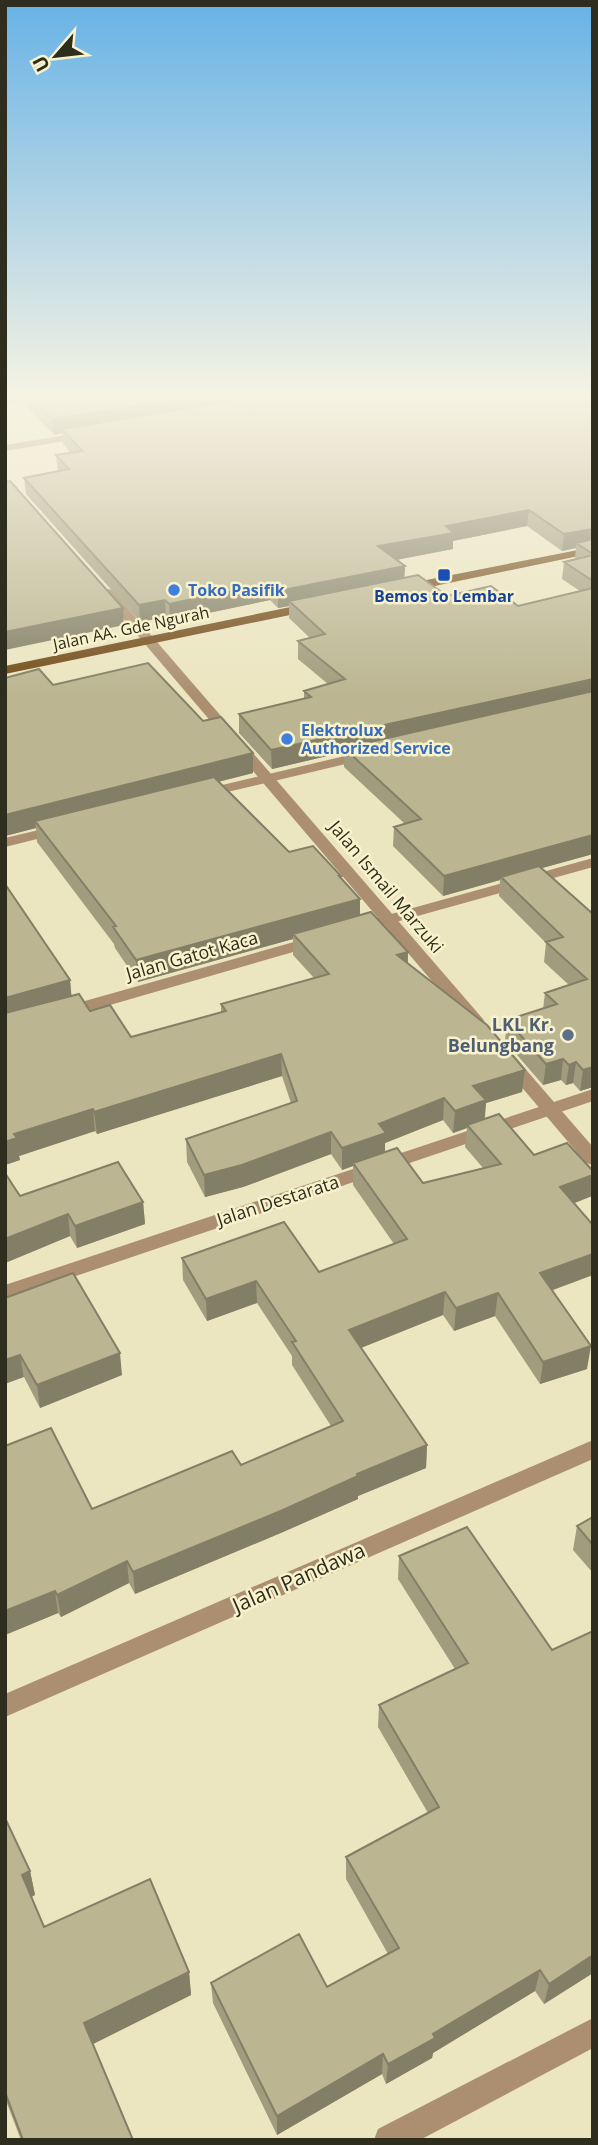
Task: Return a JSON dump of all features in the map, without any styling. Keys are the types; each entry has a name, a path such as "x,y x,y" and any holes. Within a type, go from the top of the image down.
{"main road":[{"path":"391,591 593,550"},
{"name":"Jalan AA. Gde Ngurah","path":"5,670 324,604"}],"street":[{"name":"Jalan Ismail Marzuki","path":"95,579 593,1159"},
{"path":"188,797 376,752"},
{"path":"5,843 71,826"},
{"path":"362,927 593,862"},
{"name":"Jalan Gatot Kaca","path":"45,1018 336,935"},
{"name":"Jalan Destarata","path":"5,1293 593,1095"},
{"name":"Jalan Pandawa","path":"5,1706 593,1449"},
{"path":"389,2140 593,2032"}],"building":[{"path":"5,495 23,495 123,608 5,632"},
{"path":"39,495 593,495 593,529 564,534 529,510 446,526 454,533 378,546 405,566 278,591 270,583 169,604 165,600 139,605"},
{"path":"593,539 593,554 576,543"},
{"path":"593,555 593,581 564,562"},
{"path":"418,575 447,596 491,586 518,606 593,588 593,679 271,750 239,714 311,697 304,691 345,679 298,641 325,634 289,601"},
{"path":"148,663 203,721 221,717 253,753 5,815 5,678 39,669 53,685"},
{"path":"593,691 593,835 444,876 394,827 421,819 344,748"},
{"path":"214,777 289,852 313,846 360,899 136,960 113,927 116,926 35,821"},
{"path":"539,866 593,914 593,1067 583,1070 576,1062 569,1065 563,1059 546,1064 507,1020 557,1004 545,993 587,979 546,942 563,937 501,877"},
{"path":"5,884 70,980 5,998"},
{"path":"371,912 408,952 397,955 487,1025 525,1070 473,1086 486,1100 455,1111 444,1098 379,1124 386,1133 342,1148 331,1132 242,1165 204,1175 186,1139 297,1101 281,1054 14,1134 17,1138 5,1142 5,1013 79,994 90,1011 110,1005 131,1037 226,1011 221,1004 329,974 293,934"},
{"path":"499,1114 534,1155 567,1143 593,1171 593,1175 560,1187 593,1225 593,1254 540,1273 591,1346 543,1362 498,1293 456,1308 445,1292 349,1330 427,1445 357,1474 358,1476 283,1510 133,1572 127,1561 57,1595 55,1591 5,1611 5,1446 51,1428 92,1509 232,1451 241,1465 343,1421 292,1342 296,1341 256,1281 206,1299 182,1258 284,1222 319,1272 407,1239 353,1163 397,1148 423,1183 501,1164 467,1125"},
{"path":"118,1162 143,1202 75,1226 68,1214 5,1239 5,1173 20,1196"},
{"path":"73,1273 120,1353 37,1385 20,1355 5,1360 5,1298"},
{"path":"593,1517 593,1545 577,1526"},
{"path":"467,1527 552,1650 593,1631 593,1955 549,1984 540,1970 433,2034 435,2038 388,2064 383,2054 277,2116 211,1983 299,1934 327,1987 399,1948 346,1857 439,1807 379,1705 468,1663 399,1556"},
{"path":"5,1818 30,1871 22,1875 44,1927 150,1879 189,1972 84,2023 133,2140 23,2140 5,2092"}],"place":[{"name":"Bemos to Lembar","path":"444,575"},
{"name":"Toko Pasifik","path":"174,590"},
{"name":"Elektrolux Authorized Service","path":"287,739"},
{"name":"LKL Kr. Belungbang","path":"568,1035"}]}
